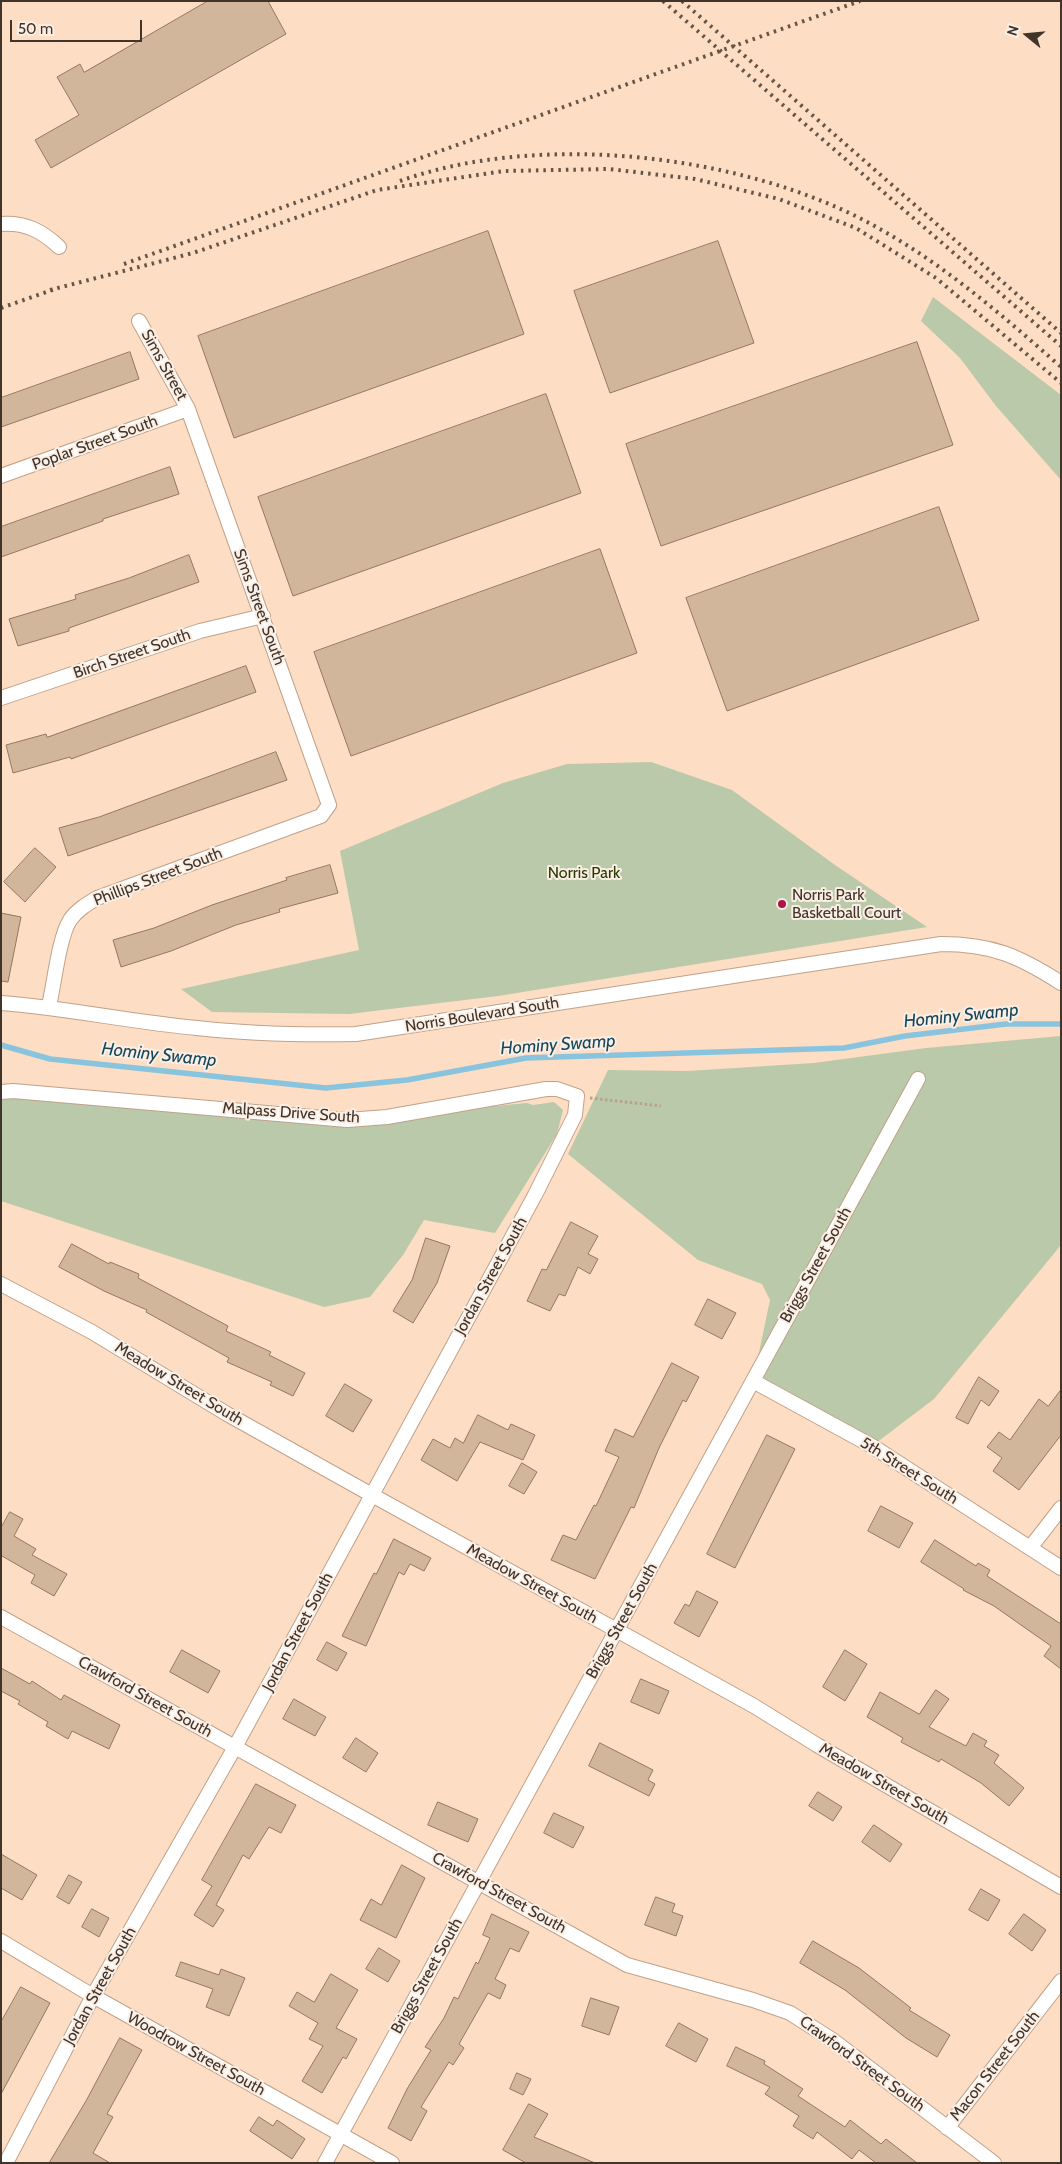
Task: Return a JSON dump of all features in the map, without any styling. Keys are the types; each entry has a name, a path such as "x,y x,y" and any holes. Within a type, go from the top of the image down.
{"street":[{"path":"1,224 16,224 32,228 46,235 59,247"},
{"name":"Sims Street","path":"139,321 188,409"},
{"name":"Poplar Street South","path":"1,476 188,409"},
{"name":"Sims Street South","path":"188,409 329,805"},
{"name":"Birch Street South","path":"1,698 200,631 263,616"},
{"name":"Phillips Street South","path":"49,1006 67,930 70,921 80,908 97,898 321,816 329,805"},
{"name":"Norris Boulevard South","path":"1,1003 49,1006 195,1028 290,1036 356,1034 941,944 960,944 998,950 1028,962 1061,983"},
{"name":"Briggs Street South","path":"325,2163 918,1079"},
{"name":"Malpass Drive South","path":"1,1092 23,1092 347,1120 387,1116 546,1089 557,1089 577,1096"},
{"name":"Jordan Street South","path":"6,2163 93,1996 235,1747 535,1195 575,1115 577,1096"},
{"name":"Meadow Street South","path":"1,1284 92,1332 227,1414 754,1706 817,1746 1061,1887"},
{"name":"5th Street South","path":"753,1381 872,1446 1061,1568"},
{"path":"1030,1548 1061,1508"},
{"name":"Crawford Street South","path":"1,1617 479,1881 627,1965 753,2000 790,2013 834,2041 994,2163"},
{"name":"Woodrow Street South","path":"1,1941 93,1996 392,2163"},
{"name":"Macon Street South","path":"947,2128 1061,1981"}],"path":[{"path":"577,1096 662,1106"}],"green space":[{"path":"933,297 1061,395 1061,480 996,406 960,358 921,321"},
{"name":"Norris Park","path":"651,762 732,790 835,865 927,927 498,996 349,1014 212,1012 181,989 359,950 340,851 503,783 567,764"},
{"path":"1061,1036 1061,1245 934,1399 872,1446 753,1381 770,1300 762,1284 698,1260 568,1154 608,1070 688,1071 814,1063 926,1048"},
{"path":"1,1092 357,1119 527,1103 533,1105 554,1102 563,1110 557,1134 495,1233 424,1220 403,1255 370,1297 324,1307 1,1201"}],"building":[{"path":"208,1 268,1 286,34 51,168 35,140 79,115 57,77 80,64 84,72"},
{"path":"488,231 524,334 234,438 198,336"},
{"path":"718,241 754,343 610,393 574,291"},
{"path":"917,342 953,445 661,546 626,444"},
{"path":"130,352 139,379 1,427 1,398"},
{"path":"546,394 581,493 293,596 258,497"},
{"path":"170,467 179,494 103,519 103,521 1,557 1,527"},
{"path":"939,507 979,620 727,711 686,598"},
{"path":"600,549 637,653 351,756 314,652"},
{"path":"189,555 199,582 69,628 69,631 18,646 9,619 76,599 75,595 129,578"},
{"path":"246,666 256,692 71,759 70,757 13,773 6,745 46,734 47,737"},
{"path":"276,752 287,780 68,856 59,828 99,817"},
{"path":"35,848 56,867 25,902 4,882"},
{"path":"330,865 338,893 279,909 280,912 236,925 171,951 121,967 113,940 154,928 212,905 287,880 286,878"},
{"path":"1,913 21,917 8,982 1,981"},
{"path":"571,1222 598,1236 588,1254 598,1259 590,1274 578,1267 565,1296 559,1294 550,1311 527,1301 542,1269 546,1270"},
{"path":"426,1238 450,1246 437,1283 413,1323 393,1311 412,1280"},
{"path":"72,1244 109,1264 110,1262 139,1274 138,1278 228,1326 226,1331 271,1352 269,1355 305,1373 293,1396 270,1385 272,1382 227,1362 229,1358 146,1312 147,1310 104,1291 59,1267"},
{"path":"708,1299 736,1313 722,1339 695,1325"},
{"path":"672,1363 699,1377 686,1402 683,1400 659,1448 634,1508 631,1507 595,1579 551,1560 563,1535 576,1540 594,1505 596,1506 619,1457 605,1451 615,1429 633,1437"},
{"path":"979,1377 999,1391 989,1406 981,1400 968,1424 956,1418"},
{"path":"345,1384 372,1400 353,1432 326,1416"},
{"path":"1061,1390 1061,1435 1019,1490 993,1471 1002,1458 987,1447 999,1432 1010,1440 1039,1399 1048,1406"},
{"path":"478,1415 508,1430 511,1424 535,1435 523,1460 480,1442 457,1481 421,1460 433,1439 450,1448 455,1438 463,1443"},
{"path":"767,1435 795,1449 735,1568 707,1554"},
{"path":"522,1463 537,1472 524,1494 509,1486"},
{"path":"881,1506 913,1523 899,1548 868,1531"},
{"path":"10,1512 23,1519 14,1536 36,1549 32,1555 67,1574 54,1596 31,1583 35,1575 2,1556 1,1558 1,1528"},
{"path":"394,1539 431,1558 424,1571 410,1564 404,1575 399,1572 366,1646 342,1636 374,1573 376,1574"},
{"path":"935,1540 976,1566 978,1563 990,1570 987,1576 1061,1624 1061,1669 1044,1656 1051,1646 994,1606 963,1590 921,1562"},
{"path":"697,1591 718,1602 699,1637 674,1623 685,1604 689,1606"},
{"path":"327,1642 347,1653 337,1671 317,1660"},
{"path":"182,1650 220,1671 208,1693 170,1672"},
{"path":"845,1650 867,1664 845,1701 823,1687"},
{"path":"1,1668 30,1684 32,1681 61,1700 64,1695 120,1725 109,1749 72,1731 68,1739 46,1726 48,1722 18,1704 20,1701 1,1691"},
{"path":"641,1679 669,1691 659,1714 631,1702"},
{"path":"936,1690 949,1699 929,1727 966,1746 973,1733 987,1741 984,1746 999,1755 994,1763 1024,1788 1009,1806 981,1783 941,1759 939,1762 901,1742 903,1738 867,1717 880,1692 919,1714"},
{"path":"294,1699 326,1717 315,1736 283,1719"},
{"path":"356,1738 378,1753 366,1772 343,1758"},
{"path":"600,1743 653,1770 648,1780 655,1784 649,1796 589,1766"},
{"path":"256,1784 296,1805 281,1833 269,1827 249,1859 243,1855 216,1905 224,1910 213,1927 194,1915 212,1886 202,1880"},
{"path":"818,1792 842,1807 833,1821 809,1806"},
{"path":"438,1802 478,1819 468,1842 428,1825"},
{"path":"554,1813 584,1827 573,1848 544,1833"},
{"path":"874,1825 902,1844 890,1862 862,1842"},
{"path":"1,1854 37,1875 22,1900 1,1888"},
{"path":"402,1865 425,1878 396,1938 360,1920 371,1899 381,1905"},
{"path":"69,1875 82,1882 69,1904 57,1897"},
{"path":"981,1889 1000,1900 988,1921 969,1910"},
{"path":"656,1897 675,1904 672,1912 683,1916 676,1936 645,1925"},
{"path":"92,1909 109,1918 99,1937 82,1927"},
{"path":"492,1914 529,1932 519,1952 510,1948 495,1979 506,1985 500,1999 488,1993 459,2044 464,2048 453,2065 449,2062 421,2107 427,2111 411,2141 388,2128 407,2089 431,2050 425,2047 444,2018 454,1997 458,1999 476,1962 478,1964 490,1938 483,1935"},
{"path":"1024,1914 1046,1930 1032,1951 1009,1934"},
{"path":"813,1941 859,1968 911,2008 909,2010 950,2035 937,2057 906,2038 845,1990 800,1963"},
{"path":"379,1948 400,1961 388,1982 366,1969"},
{"path":"181,1962 219,1975 221,1969 245,1978 229,2016 206,2007 213,1989 176,1976"},
{"path":"331,1974 358,1990 336,2028 357,2039 346,2059 343,2057 322,2093 302,2081 323,2046 309,2039 318,2023 289,2006 297,1992 314,2002"},
{"path":"21,1987 50,2003 1,2094 1,2022"},
{"path":"591,1998 619,2007 609,2035 582,2026"},
{"path":"679,2023 708,2039 696,2062 666,2046"},
{"path":"120,2038 142,2050 107,2114 113,2117 93,2153 110,2163 49,2163 86,2101"},
{"path":"736,2047 765,2061 764,2064 803,2089 798,2096 845,2127 850,2120 881,2144 886,2139 917,2163 876,2163 859,2150 852,2159 817,2132 813,2139 793,2126 799,2116 765,2094 770,2087 727,2066"},
{"path":"517,2073 531,2079 523,2095 510,2089"},
{"path":"529,2104 548,2114 534,2137 595,2163 526,2163 503,2150"},
{"path":"259,2117 273,2126 277,2120 305,2139 292,2159 250,2131"}],"waterway":[{"name":"Hominy Swamp","path":"1,1045 50,1059 326,1088 407,1080 526,1058 844,1048 905,1036 1006,1024 1061,1024"}],"railway":[{"path":"663,1 1061,346"},
{"path":"682,1 1061,333"},
{"path":"124,264 860,1"},
{"path":"400,181 455,166 514,157 576,154 639,158 702,166 763,181 819,200 871,224 897,239 970,290 1061,367"},
{"path":"50,290 193,253 377,190 504,171 609,169 695,179 779,199 856,228 936,278 1061,383"},
{"path":"1,308 55,289"}],"place":[{"name":"Norris Park Basketball Court","path":"782,904"}]}
